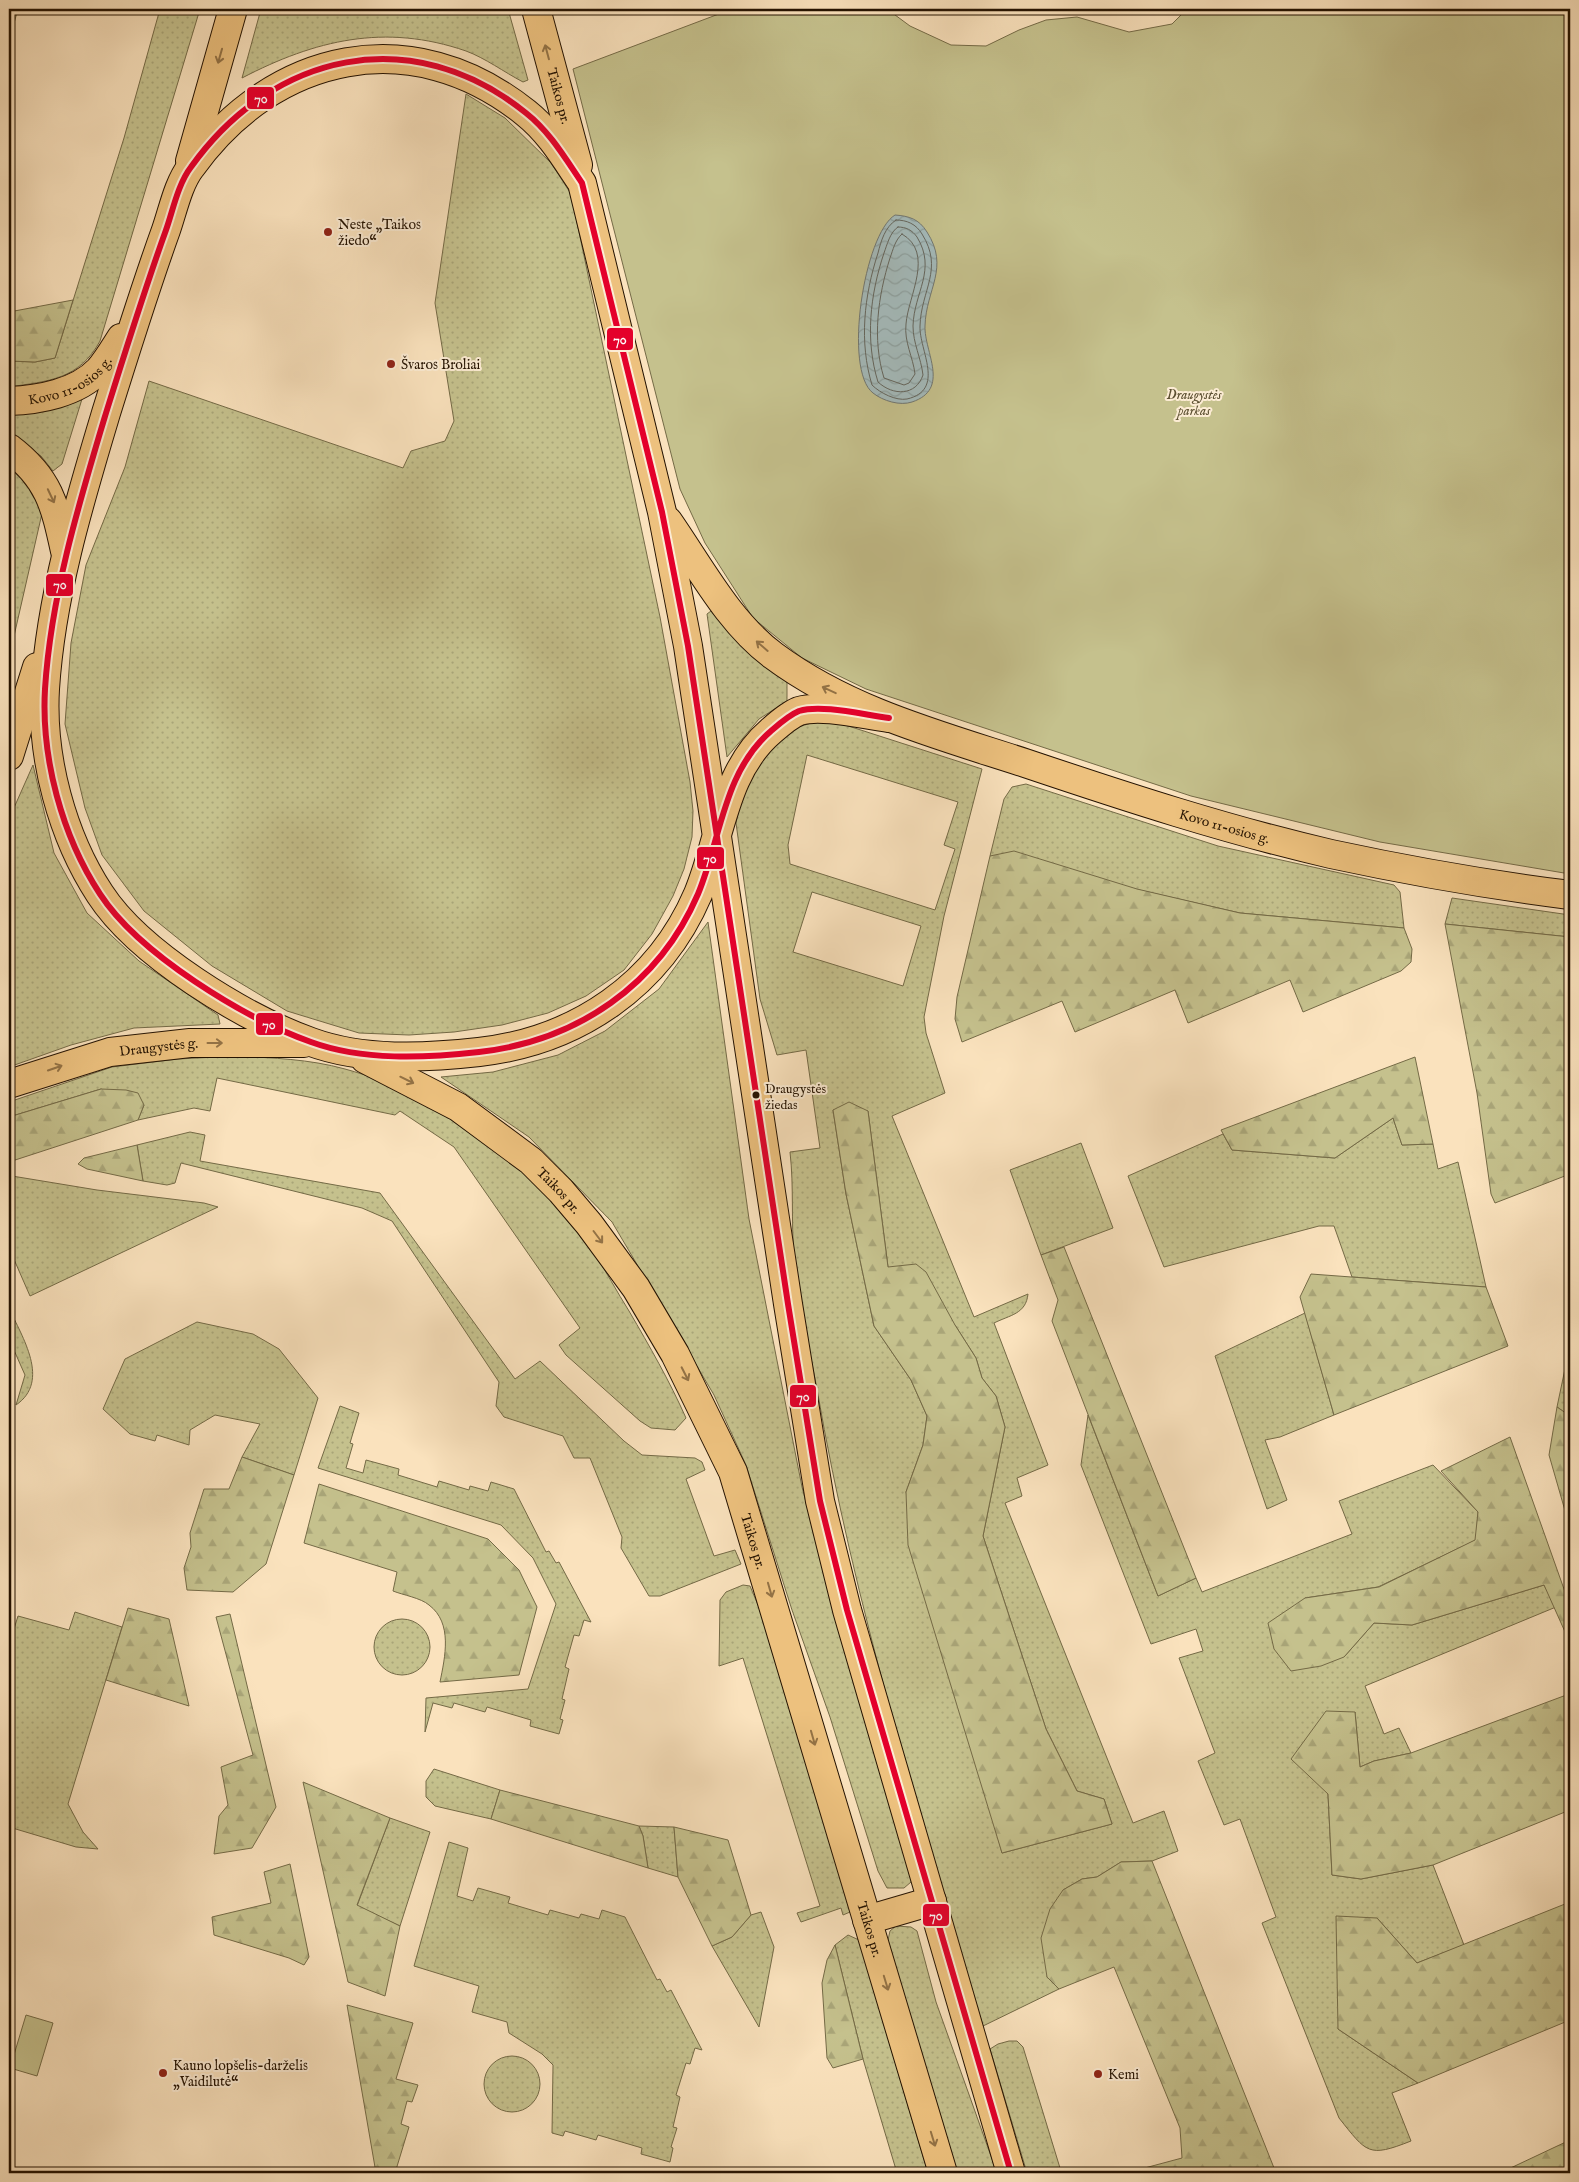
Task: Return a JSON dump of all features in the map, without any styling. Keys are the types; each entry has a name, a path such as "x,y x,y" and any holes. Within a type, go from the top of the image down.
{"main road":[{"path":"9,756 52,618 66,556 136,316 187,172 233,9"},
{"name":"Taikos pr.","path":"536,9 582,183"},
{"path":"187,172 223,128 254,101 287,81 326,66 352,61 388,59 432,65 466,76 498,94 527,114 551,138 582,183 662,512 688,646 820,1502 847,1610 1011,2173"},
{"name":"Kovo 11-osios g.","path":"9,401 44,397 78,385 98,371 136,316"},
{"path":"15,453 45,485 56,508 66,556"},
{"name":"Kovo 11-osios g.","path":"662,512 737,620 774,656 821,686 889,718 1144,803 1244,831 1330,853 1414,870 1510,888 1570,896"},
{"path":"52,618 45,693 46,734 54,780 82,863 102,897 122,921 157,953 198,983 241,1009 313,1043 348,1051 401,1056 445,1056 492,1050 531,1042 577,1025 618,999 654,965 679,928 697,895 716,832"},
{"name":"Kovo 11-osios g.","path":"716,832 738,775 747,758 758,742 783,721 799,711 822,709 889,718"},
{"name":"Draugystės g.","path":"9,1084 110,1052 190,1044 313,1043"},
{"name":"Taikos pr.","path":"348,1051 458,1107 531,1161 561,1191 589,1224 636,1288 675,1354 733,1472 943,2173"},
{"path":"867,1920 932,1901"}],"green space":[{"path":"9,9 18,9 9,41"},
{"path":"160,9 200,9 100,341 92,354 72,371 49,380 9,387 9,361 35,362 55,358 124,138"},
{"path":"261,9 508,9 528,80 523,82 466,51 407,38 379,37 324,45 296,54 242,78"},
{"name":"Draugystės parkas","path":"732,9 887,9 910,26 951,45 986,46 1019,30 1046,20 1077,17 1129,32 1172,24 1187,9 1570,9 1570,874 1380,842 1191,796 866,689 802,658 753,618 705,543 680,489 573,69"},
{"path":"466,94 505,118 551,163 571,194 660,617 690,782 693,811 692,837 684,869 673,896 652,934 624,970 586,996 548,1013 502,1025 454,1032 409,1035 359,1033 287,1011 212,966 144,911 102,855 85,808 65,724 71,643 86,565 125,467 149,381 403,468 411,451 445,441 454,421 435,303"},
{"path":"73,300 55,358 35,362 9,361 9,312"},
{"path":"82,399 62,464 53,471 41,456 9,433 9,412"},
{"path":"9,460 25,472 43,509 9,658"},
{"path":"711,611 764,664 787,682 787,701 759,719 727,757 707,614"},
{"path":"821,720 839,723 982,769 944,916 924,1017 926,1033 945,1093 892,1116 974,1317 1028,1294 1027,1301 1021,1310 994,1323 1048,1465 1017,1478 1022,1496 1005,1503 1133,1823 1164,1811 1178,1851 1152,1861 1121,1862 1097,1877 1082,1879 1063,1890 1047,1977 1059,1989 983,2026 890,1710 869,1630 832,1470 798,1289 793,1243 790,1152 820,1148 806,1050 777,1055 760,999 736,823 743,790 761,758 792,729","holes":["807,755 958,802 944,845 955,849 935,910 790,864 788,845","812,892 921,926 903,986 793,952","833,1110 868,1111 888,1267 955,1325 976,1358 982,1378 996,1396 1005,1427 983,1536 1046,1729 1077,1791 1104,1799 1112,1824 1002,1853 906,1492 923,1445 927,1416 911,1380 874,1326 846,1194"]},
{"path":"33,765 54,853 87,913 139,961 218,1015 220,1024 134,1028 71,1045 9,1067 9,819"},
{"path":"1026,784 1218,846 1394,885 1400,892 1404,928 1240,913 990,856 1004,799 1012,787"},
{"path":"1014,851 1137,889 1240,913 1404,928 1412,949 1411,962 1401,971 1303,1012 1290,980 1188,1023 1175,990 1075,1032 1062,1001 962,1042 955,1019 957,997 990,856"},
{"path":"1452,898 1570,915 1570,937 1445,924"},
{"path":"708,922 749,1219 802,1487 829,1590 911,1871 911,1882 904,1888 887,1888 878,1871 830,1717 792,1610 746,1465 714,1395 612,1222 529,1137 441,1077 493,1072 558,1055 605,1031 659,989"},
{"path":"1445,924 1570,937 1570,1174 1495,1203 1491,1194 1477,1093"},
{"path":"236,1056 318,1063 345,1069 382,1081 418,1097 452,1117 485,1140 516,1165 544,1193 594,1253 652,1351 686,1418 675,1430 651,1428 640,1421 566,1355 559,1345 580,1328 454,1147 400,1111 395,1115 217,1078 210,1111 194,1108 138,1120 144,1105 101,1089 9,1117 9,1102 112,1067 178,1059"},
{"path":"1415,1057 1433,1144 1402,1145 1393,1118 1335,1158 1232,1150 1221,1130"},
{"path":"101,1089 126,1090 138,1093 144,1105 138,1120 9,1162 9,1117"},
{"path":"849,1102 868,1111 888,1267 916,1264 926,1272 955,1325 976,1358 982,1378 996,1396 1005,1427 983,1536 1046,1729 1077,1791 1104,1799 1112,1824 1002,1853 908,1545 906,1492 923,1445 927,1416 911,1380 874,1326 846,1194 833,1110"},
{"path":"1393,1118 1402,1145 1433,1144 1438,1169 1458,1162 1486,1287 1352,1277 1334,1226 1319,1226 1164,1267 1128,1176 1223,1134 1232,1150 1335,1158"},
{"path":"190,1132 205,1135 200,1161 380,1193 515,1379 540,1361 624,1441 642,1455 695,1458 702,1462 705,1470 686,1479 714,1556 735,1550 741,1564 660,1596 649,1596 621,1548 622,1537 590,1458 574,1458 563,1436 504,1417 496,1406 499,1382 392,1221 362,1208 181,1163 175,1183 167,1185 143,1181 137,1145"},
{"path":"1081,1143 1113,1228 1041,1255 1010,1170"},
{"path":"137,1145 143,1181 87,1169 78,1164 84,1158"},
{"path":"12,1176 97,1190 204,1203 218,1207 30,1296 9,1248 9,1179"},
{"path":"1064,1247 1196,1578 1158,1596 1052,1321 1058,1300 1041,1255"},
{"path":"1311,1274 1486,1287 1508,1346 1334,1415 1300,1297"},
{"path":"9,1308 31,1358 33,1371 31,1384 26,1395 16,1405 25,1375 9,1339"},
{"path":"1305,1313 1334,1415 1280,1437 1265,1440 1287,1500 1267,1509 1215,1356"},
{"path":"197,1322 253,1334 279,1349 318,1398 294,1475 242,1457 260,1424 215,1415 190,1430 189,1445 157,1435 155,1441 130,1434 103,1409 125,1359"},
{"path":"1570,1345 1570,1382 1566,1384 1570,1395 1570,1416 1557,1407"},
{"path":"340,1406 359,1413 350,1443 353,1444 346,1468 363,1473 366,1460 399,1469 398,1475 437,1487 439,1481 469,1490 470,1486 488,1491 491,1482 514,1489 546,1552 549,1551 556,1563 559,1562 591,1622 584,1620 579,1636 574,1635 565,1667 569,1669 562,1699 565,1700 560,1719 563,1720 559,1734 530,1726 531,1720 487,1707 485,1712 454,1703 452,1708 433,1703 425,1732 426,1698 528,1689 556,1604 533,1558 501,1525 318,1468"},
{"path":"1557,1407 1570,1416 1570,1528 1549,1455"},
{"path":"1088,1415 1158,1596 1196,1578 1202,1592 1352,1534 1339,1501 1433,1465 1478,1512 1476,1540 1378,1587 1305,1598 1344,1657 1374,1623 1412,1625 1544,1585 1556,1607 1365,1686 1384,1734 1399,1728 1411,1753 1374,1761 1360,1767 1355,1712 1328,1794 1332,1875 1361,1879 1433,1865 1464,1945 1417,1963 1377,1918 1338,2029 1418,2083 1392,2093 1411,2141 1386,2150 1369,2149 1356,2139 1339,2118 1262,1923 1276,1917 1240,1819 1224,1825 1198,1761 1215,1753 1179,1658 1203,1651 1196,1629 1151,1644 1081,1465"},
{"path":"1510,1437 1570,1606 1570,1643 1544,1585 1412,1625 1374,1623 1344,1657 1321,1666 1291,1671 1274,1649 1268,1623 1305,1598 1379,1587 1475,1540 1478,1512 1441,1471"},
{"path":"242,1457 294,1475 266,1564 233,1592 187,1590 184,1568 191,1547 190,1533 204,1489 229,1489"},
{"path":"319,1484 488,1539 519,1570 537,1607 519,1675 440,1682 444,1662 445,1641 442,1621 437,1612 426,1603 393,1591 397,1572 304,1543"},
{"path":"743,1585 750,1586 766,1624 850,1912 843,1915 841,1908 801,1922 797,1913 820,1906 743,1658 719,1666 720,1600 726,1592"},
{"path":"128,1608 169,1619 189,1706 106,1680"},
{"path":"75,1612 122,1627 68,1804 83,1832 98,1849 76,1847 9,1827 11,1798 9,1797 9,1645 18,1616 69,1630"},
{"path":"230,1614 276,1807 252,1848 214,1854 219,1816 228,1805 221,1767 253,1755 216,1617"},
{"path":"402,1619 417,1624 425,1632 430,1647 425,1662 417,1670 402,1675 387,1670 379,1662 374,1647 379,1632 387,1624"},
{"path":"1569,1694 1570,1810 1433,1865 1361,1879 1332,1875 1328,1794 1291,1759 1326,1711 1355,1712 1360,1767 1374,1761 1411,1753"},
{"path":"434,1769 500,1790 491,1819 435,1806 426,1797 426,1781"},
{"path":"303,1782 390,1818 357,1905 400,1926 385,1996 348,1982"},
{"path":"500,1790 639,1826 643,1836 648,1868 491,1819"},
{"path":"390,1818 430,1832 400,1926 357,1906"},
{"path":"639,1826 674,1827 678,1877 648,1868 643,1836"},
{"path":"674,1827 728,1840 751,1915 732,1937 712,1946 678,1877"},
{"path":"449,1842 468,1848 457,1896 473,1901 478,1888 510,1897 508,1903 548,1915 550,1910 579,1918 581,1914 599,1919 602,1910 625,1917 657,1980 660,1979 667,1992 671,1990 702,2050 695,2048 690,2064 686,2063 676,2095 680,2097 673,2127 677,2128 671,2147 673,2148 670,2162 641,2154 642,2148 598,2135 596,2140 565,2131 563,2136 552,2133 553,2065 542,2054 509,2033 507,2022 472,2012 479,1986 414,1966"},
{"path":"1152,1861 1276,2173 1126,2173 1182,2158 1180,2128 1114,1967 1059,1989 1047,1977 1041,1938 1050,1909 1063,1890 1082,1879 1097,1877 1121,1862"},
{"path":"290,1864 309,1957 304,1965 289,1958 214,1935 212,1917 271,1903 264,1872"},
{"path":"1570,1902 1570,2020 1418,2083 1338,2029 1336,1916 1377,1918 1417,1963"},
{"path":"761,1912 774,1947 759,2027 712,1946 732,1937 751,1915"},
{"path":"896,1926 911,1927 917,1931 936,2002 997,2173 956,2173 888,1940 890,1931"},
{"path":"848,1935 859,1940 928,2173 897,2173 863,2059 835,1945"},
{"path":"835,1945 863,2059 833,2068 827,2058 822,1983 827,1960"},
{"path":"347,2005 413,2023 396,2079 418,2085 412,2102 407,2101 401,2124 409,2127 395,2173 376,2173"},
{"path":"26,2015 53,2023 37,2076 10,2068"},
{"path":"1017,2041 1023,2047 1060,2173 1027,2173 990,2049 998,2044"},
{"path":"512,2056 527,2061 535,2069 540,2084 535,2099 527,2107 512,2112 497,2107 489,2099 484,2084 489,2069 497,2061"},
{"path":"1570,2140 1570,2173 1500,2173"}],"water":[{"path":"895,215 909,217 921,224 934,245 937,257 937,268 926,313 925,326 933,379 930,388 924,396 907,403 897,403 873,393 864,380 859,358 861,302 867,274 874,248 884,227"}],"transit line":[{"name":"70","path":"889,718 831,709 808,709 792,715 771,731 755,748 733,786 725,807 719,829 712,851 706,873 698,894 681,926 661,956 637,981 611,1003 581,1021 549,1035 515,1046 458,1054 394,1056 373,1055 331,1048 284,1031 255,1017 225,1000 166,961 118,917 100,894 75,847 65,822 51,769 47,742 45,689 53,619 86,481 176,197 191,167 224,128 262,97 303,75 347,62 392,59 437,66 482,84 535,120 557,146 582,183 662,512 688,646 788,1304 820,1501 847,1610 1011,2173"}],"place":[{"name":"Neste „Taikos žiedo“","path":"328,232"},
{"name":"Švaros Broliai","path":"391,364"},
{"name":"Draugystės žiedas","path":"756,1095"},
{"name":"Kauno lopšelis-darželis „Vaidilutė“","path":"163,2073"},
{"name":"Kemi","path":"1098,2074"}]}
